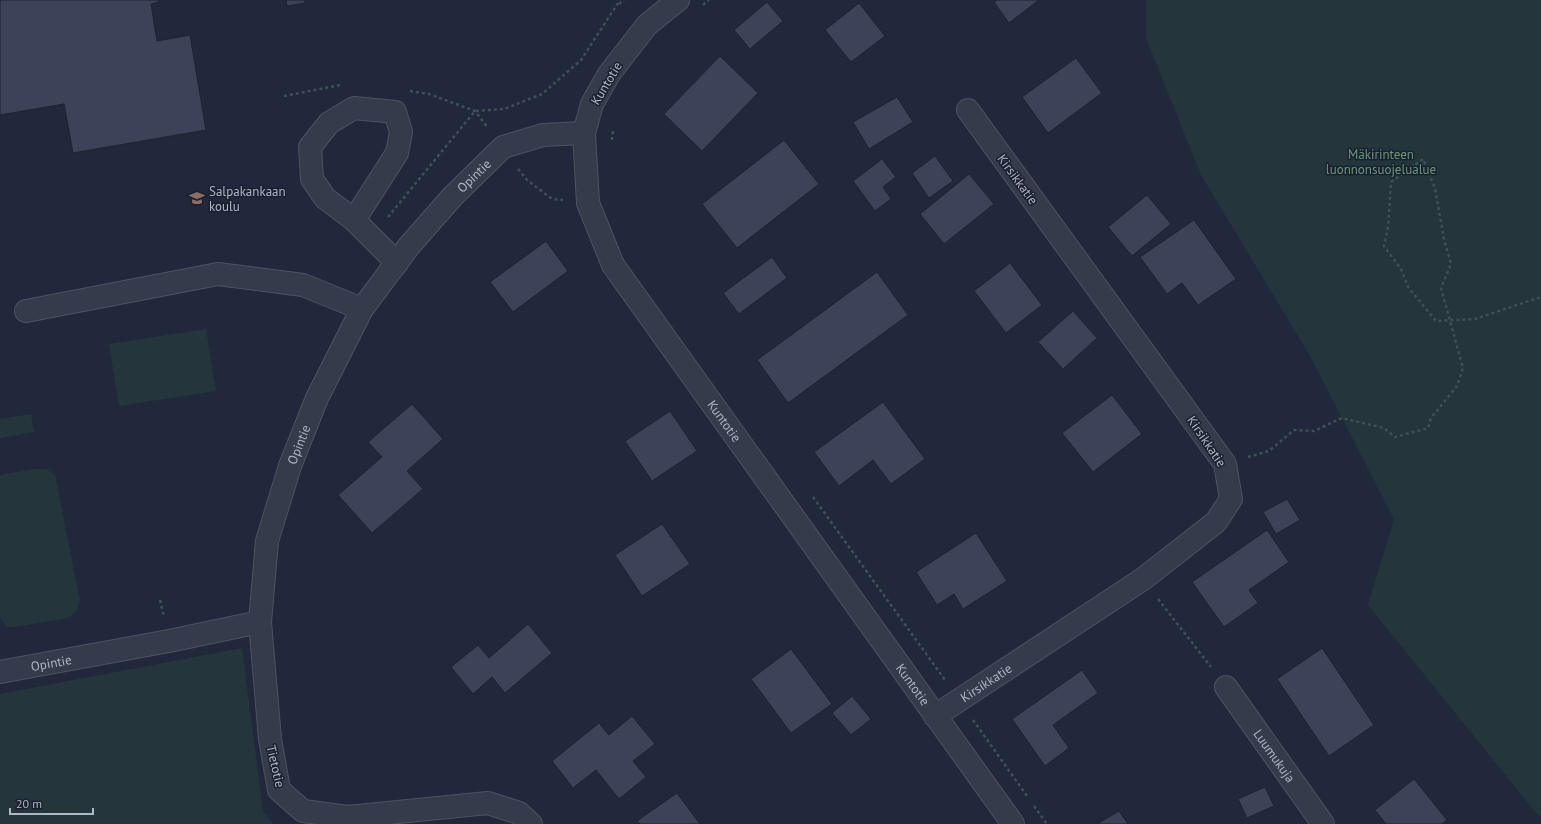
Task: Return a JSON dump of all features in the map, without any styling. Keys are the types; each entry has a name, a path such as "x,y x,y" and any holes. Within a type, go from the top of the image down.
{"street":[{"name":"Kuntotie","path":"678,0 647,26 609,74 592,104 584,133 588,203 613,265 1013,824"},
{"path":"354,220 397,152 401,132 395,112 354,108 329,123 310,146 312,179 325,198 354,220 397,262"},
{"name":"Kirsikkatie","path":"935,716 1143,579 1216,522 1231,499 1225,464 968,110"},
{"name":"Opintie","path":"0,672 260,622 267,541 290,466 317,398 362,309 409,246 453,196 503,147 542,135 584,133"},
{"path":"26,311 218,274 303,285 362,309"},
{"name":"Tietotie","path":"260,622 270,739 279,790 303,812 348,818 488,803 519,813 531,824"},
{"name":"Luumukuja","path":"1226,687 1323,824"}],"path":[{"path":"618,6 620,0"},
{"path":"407,91 429,94 475,111 504,109 542,94 581,60 618,6 624,0"},
{"path":"698,9 709,0"},
{"path":"284,96 347,84"},
{"path":"475,111 527,180 552,199 588,203"},
{"path":"371,238 475,111"},
{"path":"611,144 615,122"},
{"path":"1225,464 1269,451 1294,430 1314,431 1342,418 1384,428 1395,437 1428,428 1431,418 1457,386 1463,368 1451,319 1441,288 1451,264 1444,239 1435,188 1423,160 1391,182 1388,227 1384,246 1401,269 1408,287 1436,321 1451,319 1476,319 1541,297"},
{"path":"810,494 1028,798"},
{"path":"1143,579 1226,687"},
{"path":"1033,804 1047,824"}],"green space":[{"name":"Mäkirinteen luonnonsuojelualue","path":"1146,0 1541,0 1541,819 1368,605 1394,519 1310,356 1201,175 1146,38"},
{"path":"206,329 216,391 119,406 109,344"},
{"path":"31,414 34,432 0,438 0,419"},
{"path":"34,469 46,469 55,475 80,601 76,611 68,618 16,627 7,627 0,617 0,475"},
{"path":"242,648 263,811 273,824 0,824 0,694"}],"building":[{"path":"0,0 159,0 159,2 151,4 157,41 190,35 206,130 73,153 64,104 0,115"},
{"path":"286,0 305,0 305,3 287,6"},
{"path":"997,0 1039,0 1009,23 994,2"},
{"path":"767,2 783,21 750,49 734,30"},
{"path":"859,3 885,36 851,62 825,30"},
{"path":"720,56 758,93 702,151 664,114"},
{"path":"1076,58 1102,93 1048,133 1022,97"},
{"path":"897,97 913,122 869,149 853,122"},
{"path":"784,140 819,184 737,248 702,204"},
{"path":"935,156 953,181 929,198 912,173"},
{"path":"882,159 896,177 883,187 891,199 875,211 853,181"},
{"path":"969,174 994,204 944,244 920,214"},
{"path":"1147,195 1171,224 1132,256 1108,227"},
{"path":"1194,220 1236,279 1198,305 1182,283 1167,294 1140,257"},
{"path":"546,241 568,271 513,312 490,282"},
{"path":"772,257 787,278 739,314 723,293"},
{"path":"1010,263 1042,305 1006,333 974,291"},
{"path":"877,272 908,315 788,403 757,360"},
{"path":"1073,311 1097,338 1063,369 1038,342"},
{"path":"1112,395 1142,434 1093,472 1062,433"},
{"path":"883,402 925,459 891,484 873,460 839,486 814,452"},
{"path":"412,404 443,439 407,471 423,489 372,533 338,495 382,457 368,442"},
{"path":"670,411 697,451 652,481 625,441"},
{"path":"1287,499 1300,520 1276,534 1263,512"},
{"path":"662,524 690,564 642,596 615,555"},
{"path":"1267,530 1289,562 1249,590 1258,603 1224,627 1192,582"},
{"path":"976,533 1007,581 963,609 954,594 937,605 916,572"},
{"path":"528,624 552,653 505,693 492,677 473,694 451,667 478,645 489,658"},
{"path":"1322,648 1374,725 1329,756 1277,679"},
{"path":"791,649 832,704 791,733 751,679"},
{"path":"1082,670 1098,693 1053,725 1069,748 1045,766 1012,719"},
{"path":"852,696 871,719 851,735 832,713"},
{"path":"632,716 655,744 633,761 646,777 619,799 596,770 573,788 552,761 599,723 609,735"},
{"path":"1414,779 1447,820 1442,824 1386,824 1375,810"},
{"path":"1265,787 1274,806 1247,818 1238,799"},
{"path":"677,793 700,824 640,824 637,821"},
{"path":"1119,811 1128,824 1097,824"}],"place":[{"name":"Salpakankaan koulu","path":"197,198"}]}
